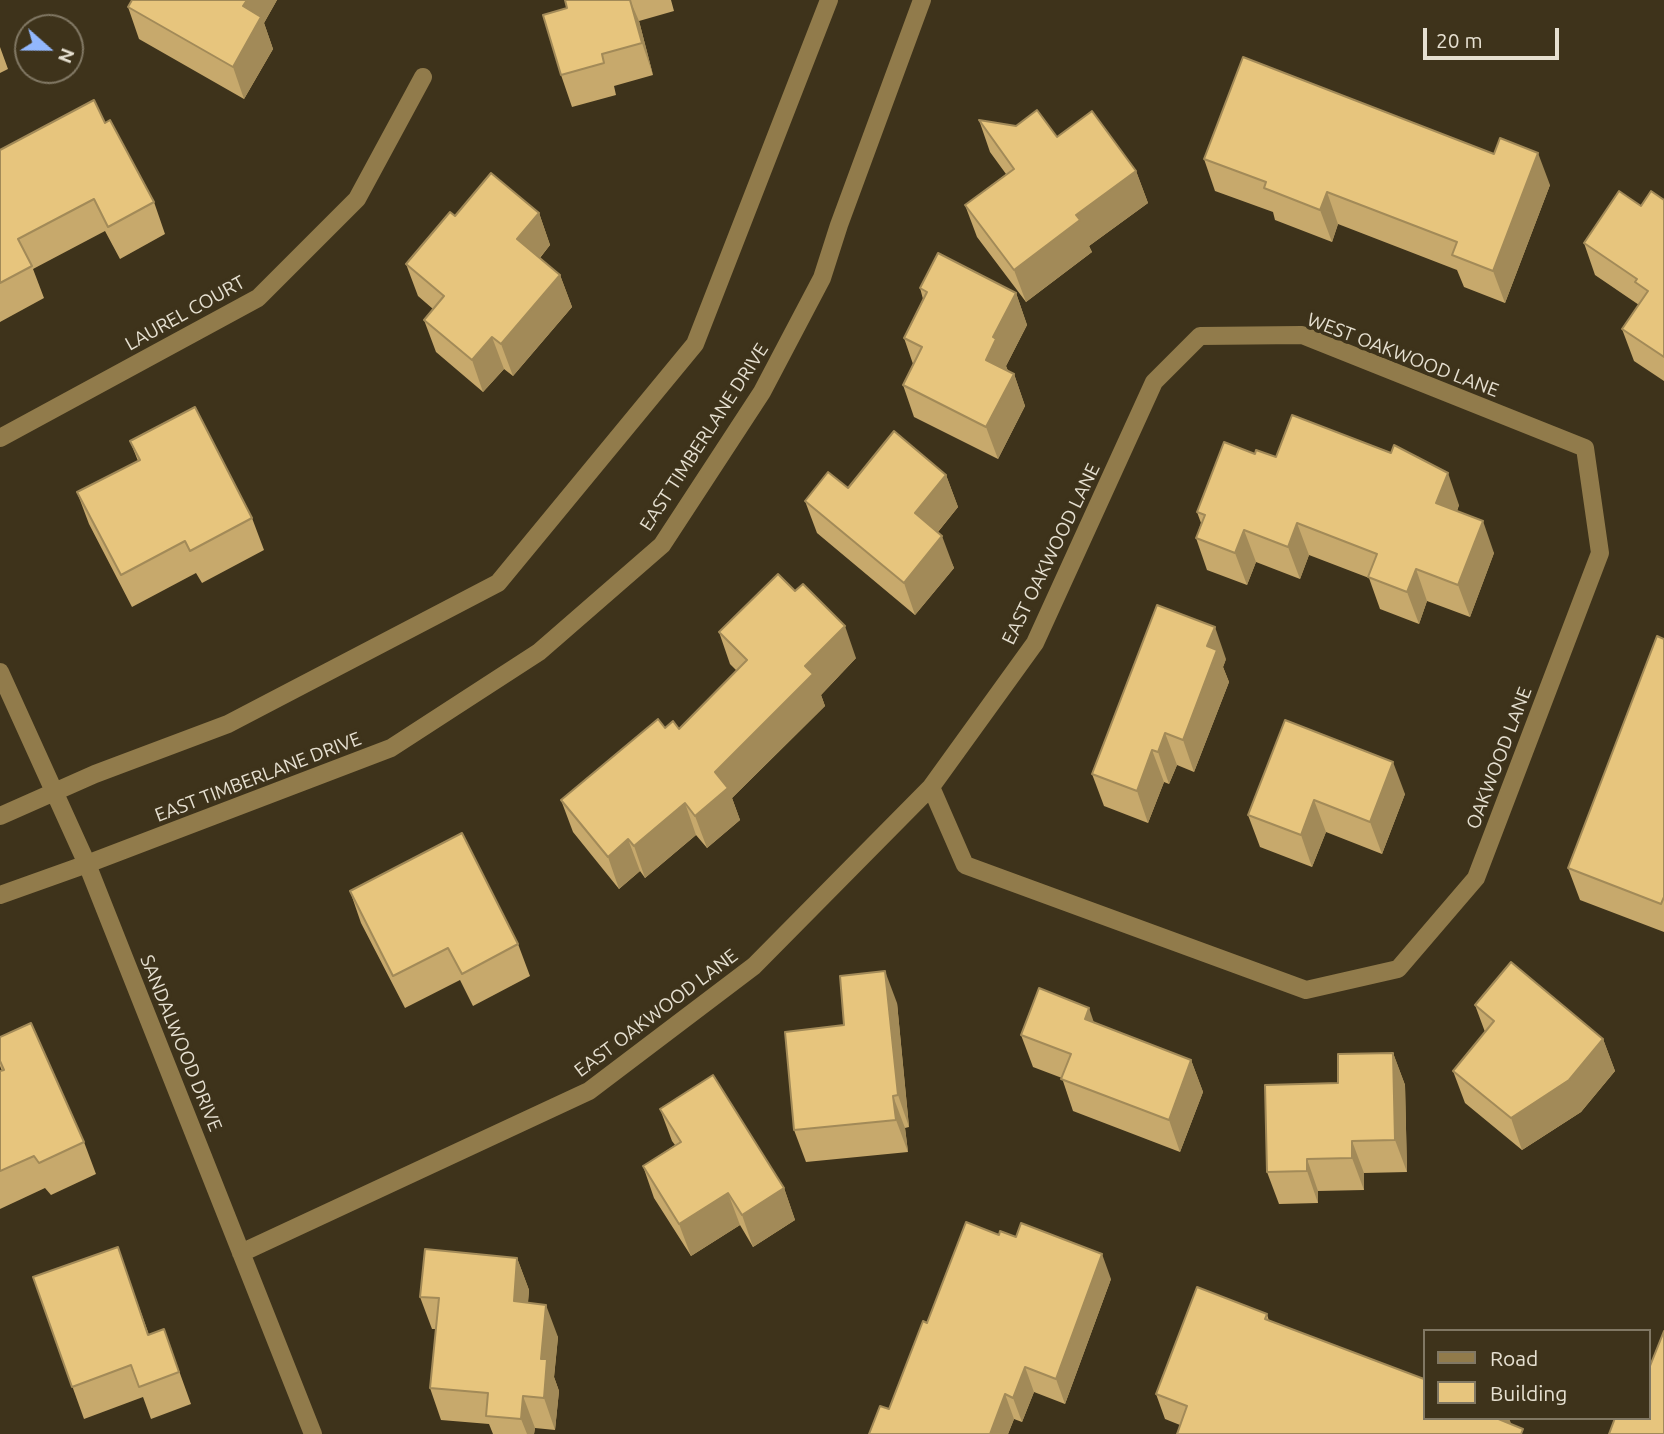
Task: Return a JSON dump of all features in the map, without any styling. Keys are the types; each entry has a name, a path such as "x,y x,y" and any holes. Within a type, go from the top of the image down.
{"street":[{"path":"0,816 95,774 228,724 498,583 695,344 829,0"},
{"name":"EAST TIMBERLANE DRIVE","path":"0,895 391,748 538,653 662,545 762,392 822,278 922,0"},
{"name":"LAUREL COURT","path":"0,438 258,298 357,199 423,77"},
{"name":"WEST OAKWOOD LANE","path":"1200,336 1301,335 1585,448"},
{"name":"EAST OAKWOOD LANE","path":"241,1253 589,1091 754,966 931,787 1035,643 1154,382 1200,336"},
{"name":"OAKWOOD LANE","path":"931,787 965,865 1306,990 1398,969 1476,878 1600,553 1585,448"},
{"name":"SANDALWOOD DRIVE","path":"0,672 87,864 313,1434"}],"building":[{"path":"132,0 247,0 243,6 261,17 233,67 128,7"},
{"path":"565,0 630,0 642,43 602,54 604,63 561,75 543,15 567,8"},
{"path":"1243,57 1494,154 1500,138 1538,153 1493,271 1452,255 1457,242 1327,192 1320,210 1264,188 1266,182 1204,159"},
{"path":"94,100 105,123 110,120 154,202 108,227 94,199 18,239 32,266 0,283 0,150"},
{"path":"1037,110 1057,137 1092,111 1136,171 1076,215 1080,220 1014,270 965,205 1014,169 979,120 1016,126"},
{"path":"491,173 539,213 517,239 560,275 501,344 492,337 472,360 424,320 444,296 406,264 450,212 455,216"},
{"path":"1619,191 1641,206 1651,191 1664,200 1664,357 1622,329 1648,291 1635,282 1637,279 1584,243"},
{"path":"938,253 1016,293 993,337 996,339 986,360 1014,374 986,427 903,385 922,347 904,338 927,292 920,288"},
{"path":"195,407 252,518 190,551 185,541 121,575 77,492 140,460 130,441"},
{"path":"1292,415 1391,453 1394,445 1448,473 1436,503 1483,521 1458,585 1416,569 1407,592 1368,577 1377,554 1297,523 1288,547 1244,530 1235,553 1196,538 1205,515 1197,512 1224,442 1255,454 1256,450 1276,457"},
{"path":"894,431 946,475 915,513 942,536 904,583 805,501 828,472 848,488"},
{"path":"778,574 795,591 803,584 845,626 805,666 813,674 715,772 728,788 695,816 685,803 634,846 628,839 608,857 561,800 658,719 665,728 673,721 679,729 747,660 719,632"},
{"path":"1157,605 1215,627 1207,646 1217,650 1183,740 1165,733 1158,752 1152,750 1137,791 1092,774"},
{"path":"1657,636 1664,639 1664,897 1661,904 1568,868"},
{"path":"1285,720 1393,762 1370,822 1314,800 1301,835 1248,815"},
{"path":"462,833 518,944 462,974 448,948 393,976 350,891"},
{"path":"1511,962 1603,1039 1569,1080 1511,1118 1453,1071 1494,1021 1475,1005"},
{"path":"885,971 898,1095 893,1096 896,1120 794,1130 785,1032 844,1025 840,976"},
{"path":"1039,988 1089,1008 1085,1019 1191,1060 1169,1120 1061,1079 1071,1054 1021,1035"},
{"path":"31,1023 84,1142 39,1163 34,1156 0,1171 0,1071 4,1070 0,1061 0,1037"},
{"path":"1393,1053 1395,1140 1352,1141 1352,1158 1307,1159 1307,1171 1267,1172 1265,1085 1338,1083 1338,1054"},
{"path":"713,1075 784,1188 742,1215 728,1193 679,1224 643,1166 681,1142 660,1109"},
{"path":"966,1222 999,1235 1000,1231 1016,1237 1021,1223 1102,1254 1056,1379 1025,1367 1013,1398 1005,1394 990,1434 869,1434 880,1406 889,1409 923,1321 927,1323"},
{"path":"118,1247 148,1335 164,1329 179,1372 139,1387 131,1365 72,1387 33,1277"},
{"path":"425,1249 517,1258 514,1301 546,1305 541,1359 547,1359 544,1398 523,1396 521,1419 486,1416 488,1393 430,1388 439,1298 420,1297"},
{"path":"1197,1287 1267,1314 1265,1319 1422,1378 1422,1420 1501,1420 1523,1429 1521,1434 1177,1434 1187,1406 1156,1394"},
{"path":"1664,1331 1664,1434 1609,1434 1614,1420 1650,1420 1650,1366"}]}
